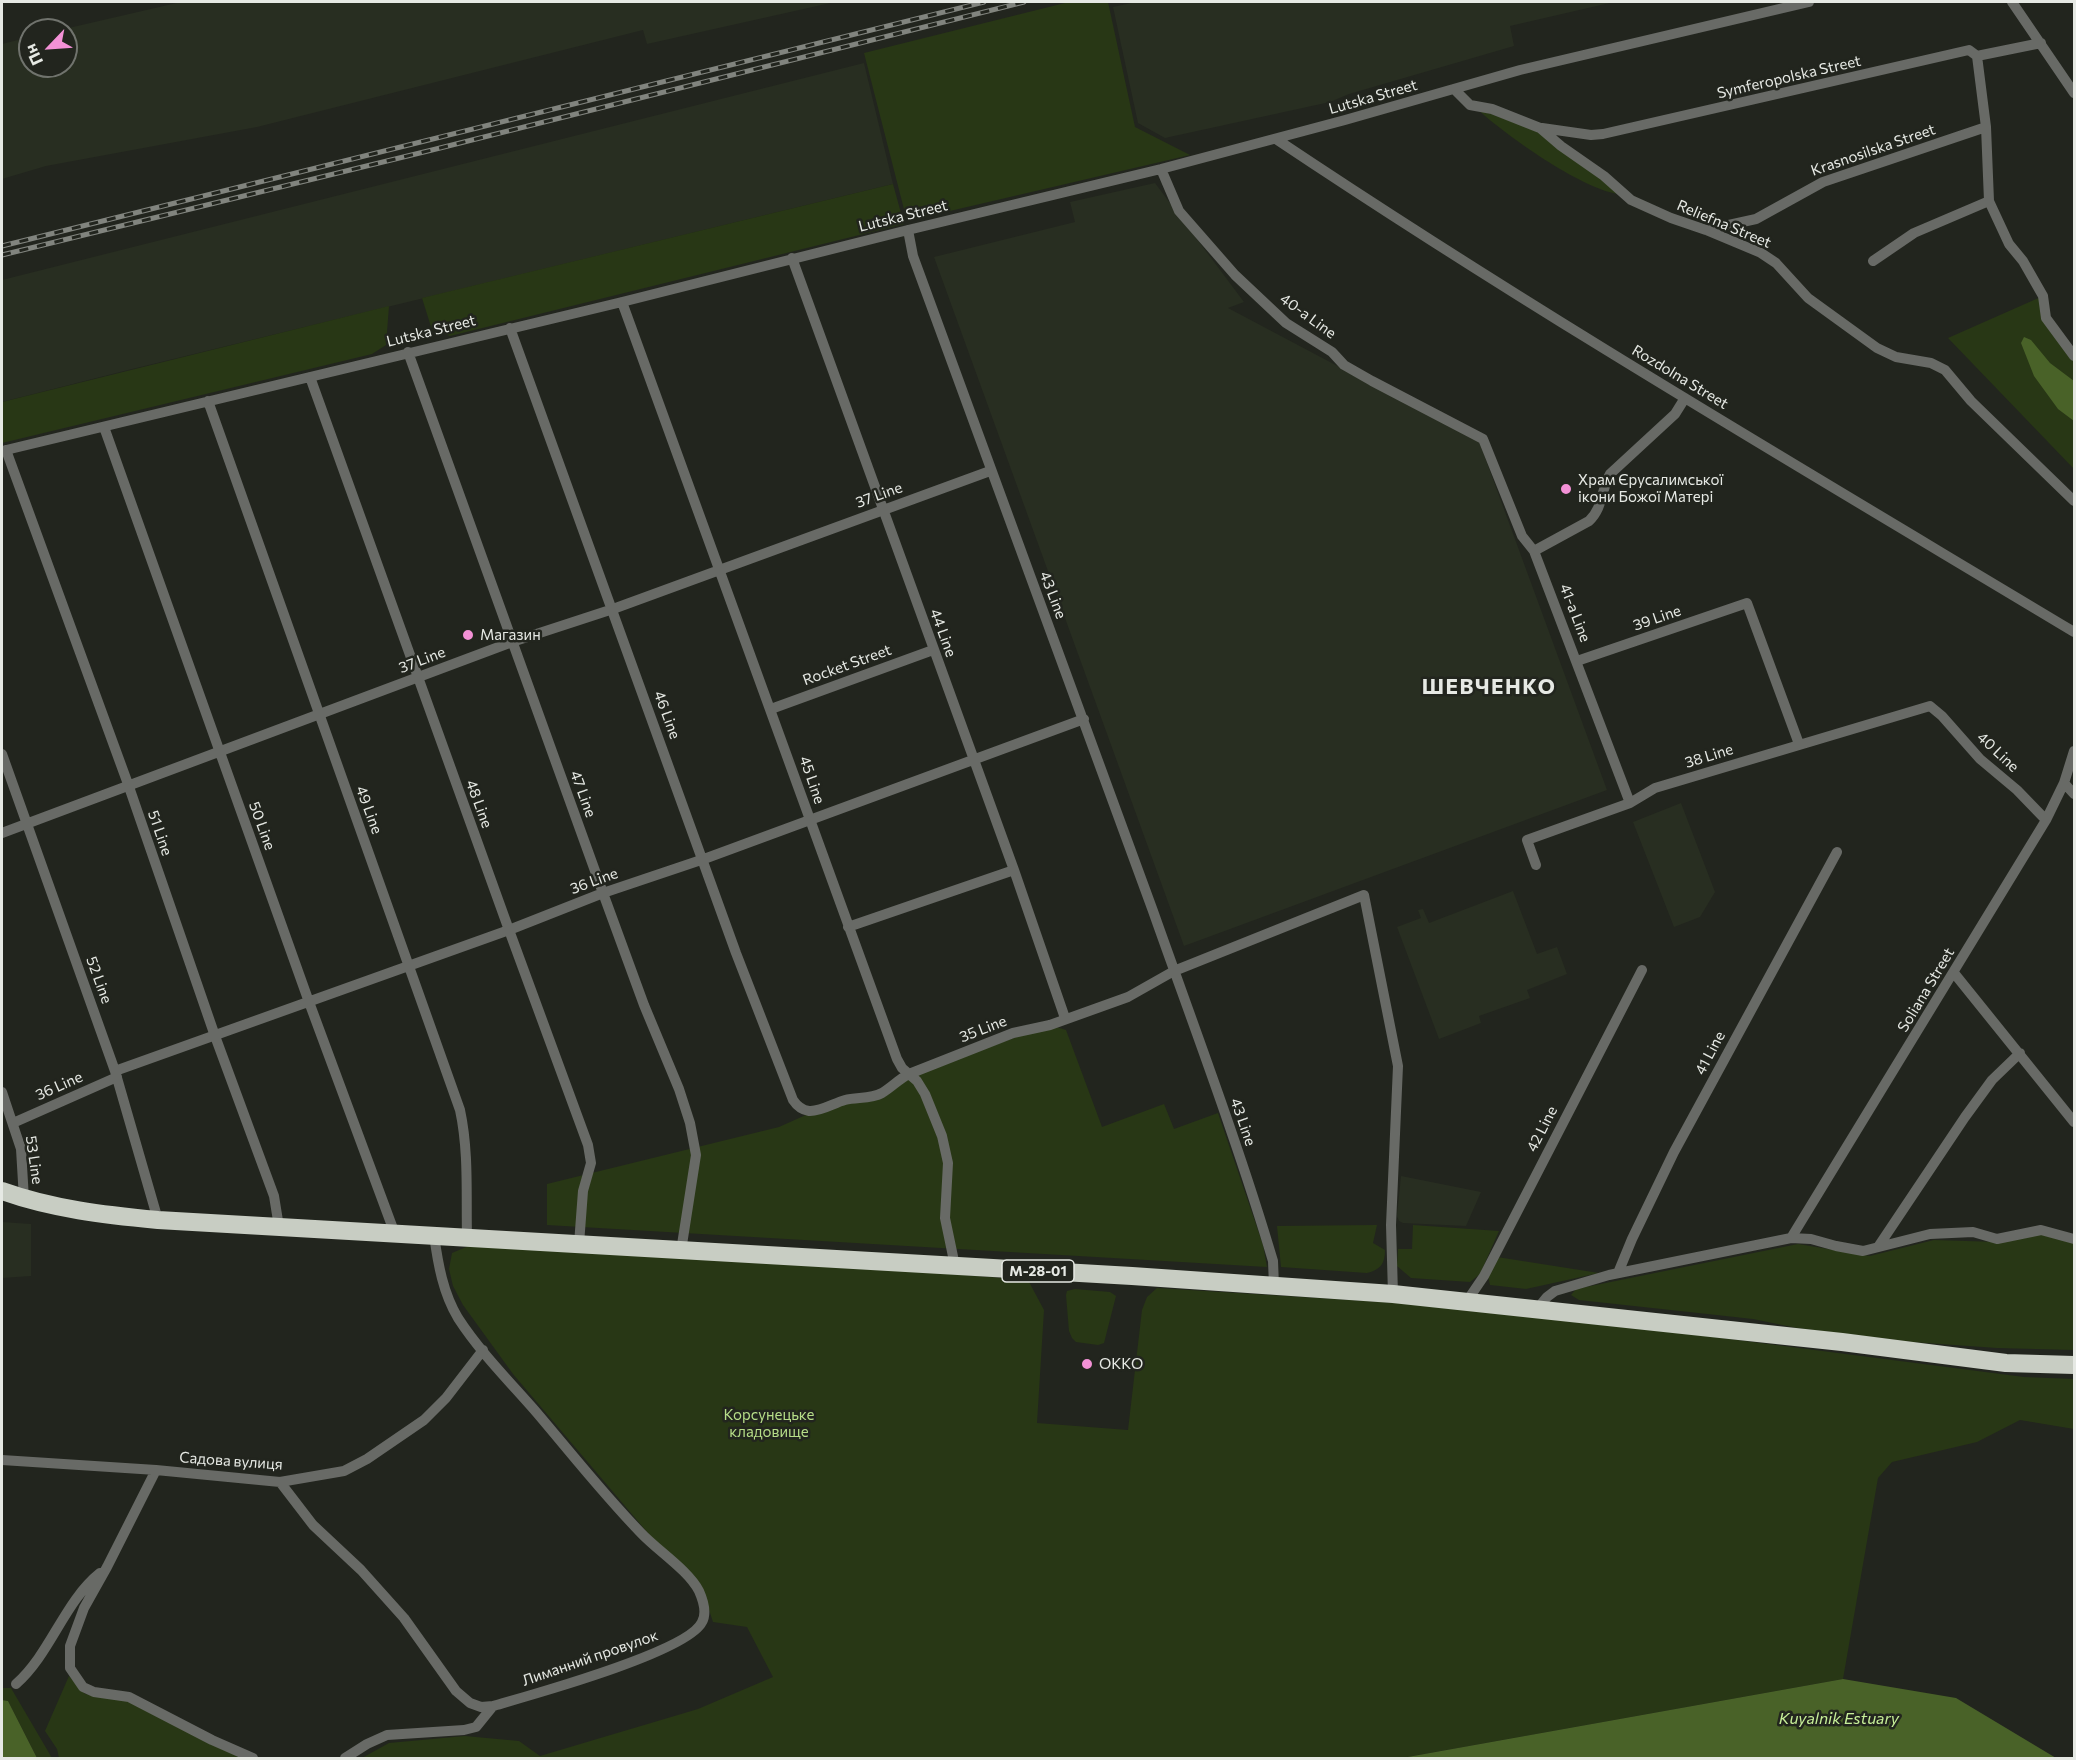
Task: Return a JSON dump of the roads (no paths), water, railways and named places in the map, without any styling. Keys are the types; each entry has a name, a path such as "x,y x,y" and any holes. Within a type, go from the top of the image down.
{"highway":[{"name":"М-28-01","path":"2,1191 24,1199 91,1213 158,1220 1393,1294 1842,1342 2006,1363 2074,1365"}],"street":[{"name":"Lutska Street","path":"4,451 1161,169 1520,70 1809,2"},
{"path":"2012,2 2074,93"},
{"name":"Symferopolska Street","path":"1540,128 1591,135 1603,134 1969,50 1977,56 2041,43"},
{"path":"1977,56 1986,127 1989,201 2009,244 2023,261 2043,297 2046,318 2074,356"},
{"name":"Reliefna Street","path":"1454,89 1470,105 1492,109 1540,128 1604,176 1630,200 1761,253 1776,263 1803,293 1877,348 1896,357 1931,363 1945,370 1971,401 2074,501"},
{"name":"Krasnosilska Street","path":"1706,230 1756,219 1823,182 1986,127"},
{"name":"Rozdolna Street","path":"1276,139 1403,224 1685,398 2074,632"},
{"name":"40-a Line","path":"1161,169 1179,211 1235,275 1286,322 1332,352 1344,364 1372,381 1483,439"},
{"path":"1873,261 1914,233 1989,201"},
{"name":"43 Line","path":"908,230 913,256 990,471 1084,719 1263,1225 1273,1261 1274,1286"},
{"name":"44 Line","path":"792,258 1014,870 1065,1018"},
{"name":"45 Line","path":"622,302 897,1059 925,1094 944,1145 948,1162 945,1218 955,1266"},
{"name":"46 Line","path":"510,328 736,952 794,1100 803,1109"},
{"name":"47 Line","path":"408,352 603,893 690,1123 696,1155 681,1251"},
{"name":"48 Line","path":"310,377 588,1145 591,1163 583,1191 579,1244"},
{"path":"1534,550 1595,516 1603,497 1604,485 1610,474 1675,414 1685,398"},
{"name":"49 Line","path":"208,401 448,1075 465,1132 467,1237"},
{"name":"50 Line","path":"104,428 309,1002 395,1234"},
{"name":"41-a Line","path":"1483,439 1522,536 1534,550 1630,802"},
{"name":"51 Line","path":"4,451 128,784 215,1036 274,1196 279,1227"},
{"name":"37 Line","path":"2,833 512,642 613,609 990,471"},
{"name":"39 Line","path":"1577,661 1747,603 1799,744"},
{"name":"Rocket Street","path":"771,709 933,650"},
{"name":"38 Line","path":"1536,864 1527,840 1630,802 1655,788 1930,706"},
{"name":"40 Line","path":"1930,706 1942,716 1980,759 2017,790 2046,820"},
{"name":"36 Line","path":"13,1123 116,1074 215,1036 1084,719"},
{"name":"Soliana Street","path":"1791,1238 2046,820 2064,783 2074,751"},
{"name":"52 Line","path":"2,754 116,1074 158,1220"},
{"path":"2064,783 2074,794"},
{"name":"41 Line","path":"1618,1273 1674,1152 1837,852"},
{"path":"848,927 1014,870"},
{"path":"1174,971 1364,895 1398,1065 1390,1225 1393,1294"},
{"name":"42 Line","path":"1467,1301 1484,1276 1642,970"},
{"name":"35 Line","path":"803,1109 817,1110 846,1100 883,1093 909,1074 1013,1033 1050,1025 1128,997 1174,971"},
{"path":"1954,973 2074,1122"},
{"path":"1878,1248 1965,1117 1992,1080 2020,1053"},
{"name":"53 Line","path":"2,1092 21,1149 24,1199"},
{"path":"1538,1308 1555,1291 1618,1273 1791,1238 1811,1239 1863,1251 1930,1234 1972,1233 1997,1239 2041,1230 2074,1239"},
{"name":"Лиманний провулок","path":"434,1236 438,1263 447,1295 458,1318 641,1533 686,1575 698,1590 704,1616 702,1623 686,1638 641,1659 493,1706"},
{"name":"Садова вулиця","path":"2,1460 156,1470 280,1482 344,1471 367,1459 424,1420 446,1398 483,1350"},
{"path":"156,1470 84,1608 70,1646 70,1668 83,1687 94,1692 129,1697 253,1758"},
{"path":"280,1482 313,1525 361,1570 404,1618 456,1691 470,1703 481,1707 493,1706"},
{"path":"16,1684 29,1672 85,1587 107,1567"},
{"path":"345,1758 387,1735 464,1730 476,1727 493,1706"}],"water":[{"path":"2024,337 2031,340 2050,363 2074,381 2074,421 2058,409 2034,376 2021,343"},
{"name":"Kuyalnik Estuary","path":"1843,1679 1956,1698 2056,1758 1402,1758"},
{"path":"2,1700 8,1701 37,1758 2,1758"}],"railway":[{"path":"2,246 984,2"},
{"path":"2,255 1024,2"}],"place":[{"name":"Храм Єрусалимської ікони Божої Матері","path":"1566,489"},
{"name":"Магазин","path":"468,635"},
{"name":"OKKO","path":"1087,1364"}],"district":[{"name":"ШЕВЧЕНКО","path":"1489,687"}],"park label":[{"name":"Корсунецьке кладовище","path":"769,1424"}]}
